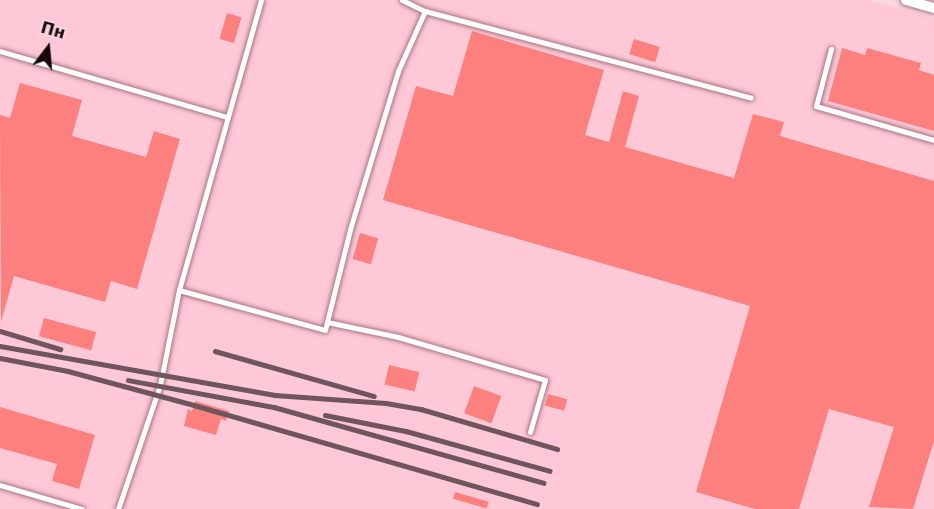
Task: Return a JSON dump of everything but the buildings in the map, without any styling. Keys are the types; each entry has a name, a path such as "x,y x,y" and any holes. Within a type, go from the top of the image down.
{"street":[{"path":"906,0 934,8"}],"lane":[{"path":"118,509 160,385 179,290 261,0"},
{"path":"402,0 425,11 751,99"},
{"path":"179,290 325,330 351,226 398,71 425,11"},
{"path":"831,49 816,106 934,140"},
{"path":"0,51 227,117"},
{"path":"327,322 398,337 545,380 530,432"},
{"path":"0,485 82,509"}],"shaded area":[{"path":"0,0 868,0 934,18 934,509 0,509"}],"railway":[{"path":"0,331 60,349"},
{"path":"0,346 275,395 386,403 421,409 557,449"},
{"path":"215,351 374,396"},
{"path":"0,358 68,371 194,405 537,504"},
{"path":"128,380 274,407 544,483"},
{"path":"325,415 406,431 550,471"}]}
